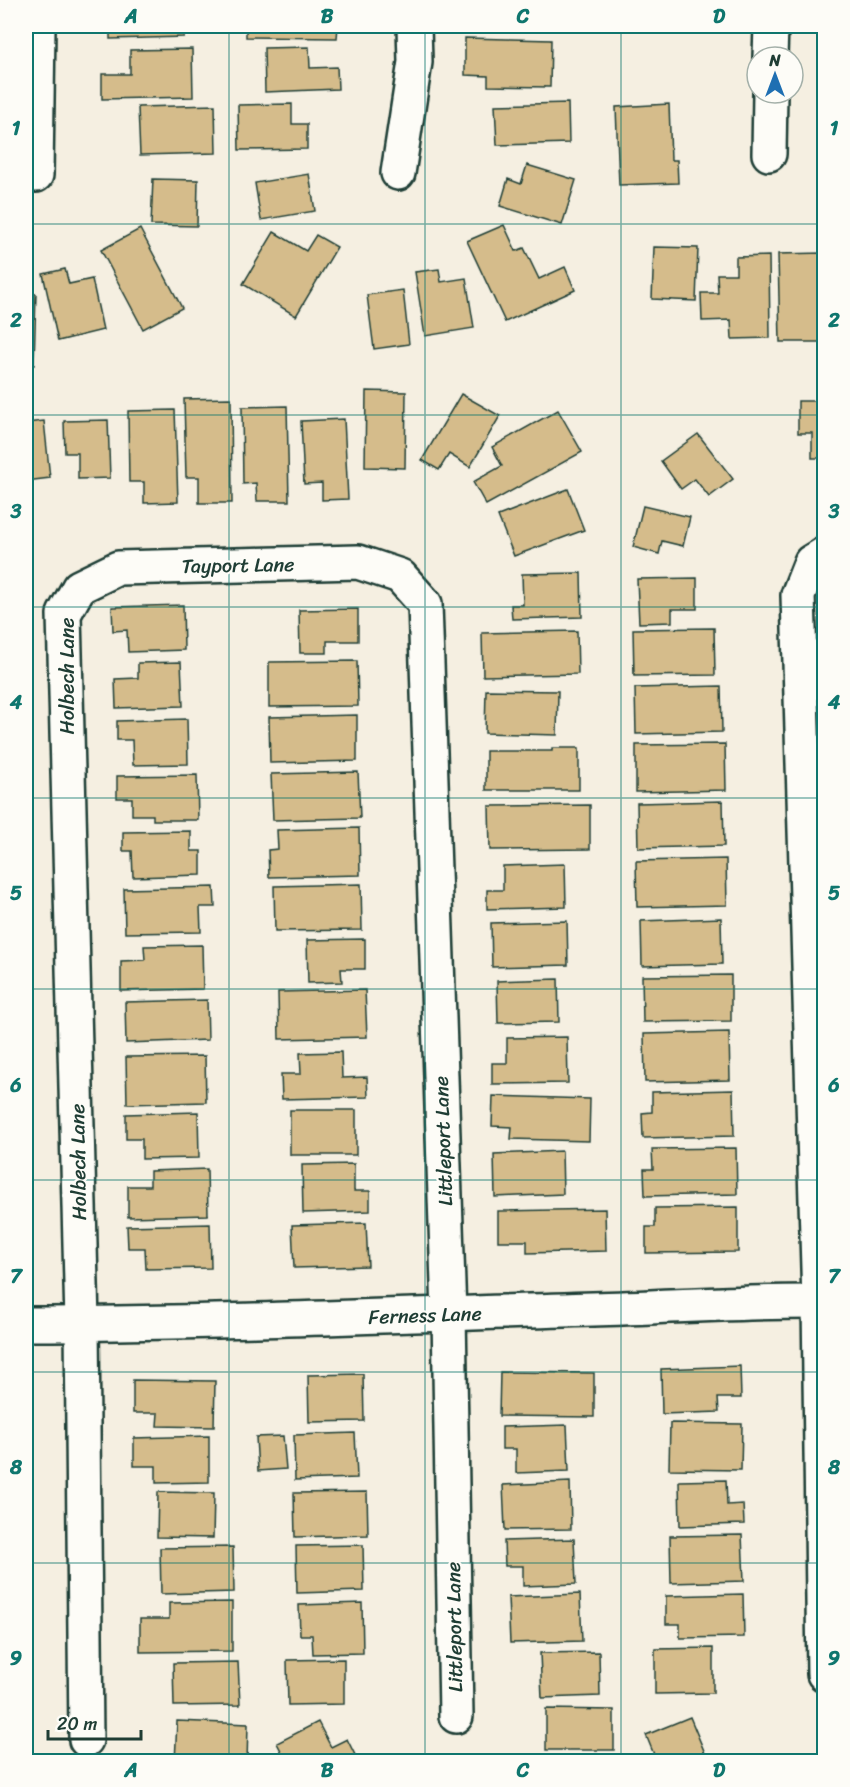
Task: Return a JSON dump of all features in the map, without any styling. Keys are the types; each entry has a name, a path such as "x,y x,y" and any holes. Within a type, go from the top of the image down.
{"street":[{"path":"36,175 38,26"},
{"path":"398,173 415,62 414,26"},
{"path":"770,45 771,26"},
{"path":"769,154 770,105"},
{"path":"825,554 811,562 798,595 822,1302 825,1674"},
{"name":"Tayport Lane","path":"79,587 118,568 358,562 400,576"},
{"name":"Littleport Lane","path":"400,576 425,604 449,1314 456,1716"},
{"name":"Holbech Lane","path":"79,587 64,614 82,1323 86,1740"},
{"name":"Ferness Lane","path":"26,1323 449,1314 822,1302"}],"building":[{"path":"110,26 184,26 184,37 110,39"},
{"path":"246,26 338,26 337,38 246,37"},
{"path":"463,26 524,26 524,27 463,29"},
{"path":"637,26 695,26 637,28"},
{"path":"465,38 551,40 550,87 488,86 488,76 465,75"},
{"path":"309,47 310,68 337,67 338,89 265,92 264,48"},
{"path":"192,49 193,97 102,99 102,74 130,74 130,50"},
{"path":"568,103 569,143 497,145 495,105"},
{"path":"292,104 292,124 307,124 307,149 239,150 238,105"},
{"path":"669,104 671,160 677,160 678,183 619,185 616,107"},
{"path":"215,105 216,153 140,155 138,107"},
{"path":"527,165 576,180 562,225 500,206 508,179 521,184"},
{"path":"309,174 315,211 261,220 255,183"},
{"path":"153,179 198,180 197,226 151,225"},
{"path":"504,225 516,251 524,248 539,279 565,267 575,290 505,322 467,241"},
{"path":"140,229 182,308 143,329 101,250"},
{"path":"274,232 306,251 316,235 337,247 296,316 243,284"},
{"path":"654,247 698,248 696,301 652,299"},
{"path":"823,253 824,342 780,342 778,254"},
{"path":"769,256 770,338 732,339 731,320 702,321 701,293 718,293 717,274 736,274 736,257"},
{"path":"65,269 69,284 92,279 103,330 58,341 43,274"},
{"path":"439,269 441,282 466,278 474,328 425,336 415,272"},
{"path":"403,290 409,344 374,349 367,295"},
{"path":"26,293 36,294 34,365 26,365"},
{"path":"366,391 406,392 405,468 365,467"},
{"path":"461,394 500,416 470,467 449,454 439,470 422,460"},
{"path":"231,398 232,503 199,503 199,477 186,477 184,399"},
{"path":"798,401 824,401 824,458 812,458 812,433 798,433"},
{"path":"287,406 289,501 257,501 256,483 243,484 242,407"},
{"path":"175,410 178,502 144,503 144,482 129,482 128,411"},
{"path":"558,410 582,452 486,505 473,482 502,466 492,447"},
{"path":"344,419 348,499 322,500 322,483 304,484 301,421"},
{"path":"108,420 110,478 78,479 78,453 65,453 64,421"},
{"path":"44,421 50,478 26,481 26,423"},
{"path":"698,434 733,479 709,497 695,479 681,489 661,461"},
{"path":"568,489 584,530 514,556 498,516"},
{"path":"643,506 690,517 683,546 662,541 659,554 633,547"},
{"path":"581,573 582,617 512,619 511,605 523,605 522,574"},
{"path":"697,578 697,609 672,609 672,622 639,623 637,579"},
{"path":"183,605 184,650 128,652 127,630 113,631 112,607"},
{"path":"358,609 358,641 327,641 327,653 300,653 299,610"},
{"path":"714,628 715,675 634,676 633,629"},
{"path":"577,631 578,674 483,676 482,633"},
{"path":"357,661 358,706 269,707 269,662"},
{"path":"181,662 183,706 116,708 115,679 138,678 138,663"},
{"path":"721,686 722,732 636,734 635,688"},
{"path":"486,690 558,691 557,735 485,733"},
{"path":"357,715 357,761 270,763 269,717"},
{"path":"187,719 188,764 133,765 132,740 117,740 117,721"},
{"path":"725,744 726,790 636,792 636,745"},
{"path":"552,748 579,748 579,790 486,790 486,751 552,751"},
{"path":"358,772 360,818 273,820 271,774"},
{"path":"197,775 198,820 153,820 153,815 132,815 132,798 117,798 117,776"},
{"path":"723,801 724,846 638,848 637,803"},
{"path":"590,805 590,849 490,850 489,806"},
{"path":"359,828 360,875 269,877 268,850 278,849 277,830"},
{"path":"191,831 191,851 201,851 201,875 133,877 132,851 123,851 123,832"},
{"path":"726,859 727,905 637,907 636,861"},
{"path":"565,864 566,907 487,909 487,890 503,890 503,866"},
{"path":"361,884 362,930 275,931 274,886"},
{"path":"214,887 215,907 200,907 201,932 125,933 124,889"},
{"path":"721,918 722,964 642,966 641,921"},
{"path":"567,921 568,965 492,967 491,923"},
{"path":"365,939 365,969 341,969 342,982 308,983 307,940"},
{"path":"202,945 203,989 121,991 121,961 145,960 144,946"},
{"path":"731,975 731,1021 643,1022 642,976"},
{"path":"558,979 559,1022 498,1023 497,981"},
{"path":"365,990 367,1037 279,1039 278,992"},
{"path":"207,1000 208,1040 126,1043 125,1002"},
{"path":"729,1032 730,1080 645,1082 644,1034"},
{"path":"567,1037 568,1083 492,1084 492,1063 507,1063 507,1038"},
{"path":"341,1052 342,1078 367,1077 368,1097 282,1099 281,1074 301,1074 300,1053"},
{"path":"205,1056 206,1102 127,1104 126,1057"},
{"path":"733,1090 734,1136 643,1138 642,1113 652,1112 652,1092"},
{"path":"493,1096 590,1099 589,1141 511,1139 512,1127 492,1126"},
{"path":"290,1110 356,1110 356,1155 290,1155"},
{"path":"198,1112 199,1158 142,1159 142,1139 126,1139 126,1114"},
{"path":"736,1148 737,1194 645,1196 644,1169 653,1169 652,1149"},
{"path":"562,1151 563,1194 495,1197 494,1154"},
{"path":"354,1164 354,1191 370,1191 370,1211 303,1213 302,1165"},
{"path":"207,1169 208,1215 128,1217 128,1186 150,1186 150,1171"},
{"path":"738,1207 738,1252 646,1253 646,1227 655,1227 655,1208"},
{"path":"605,1209 606,1251 527,1253 527,1241 498,1241 498,1211"},
{"path":"366,1223 368,1266 294,1268 292,1225"},
{"path":"210,1224 211,1268 146,1269 145,1248 128,1248 127,1226"},
{"path":"740,1366 741,1398 718,1398 719,1412 662,1414 661,1369"},
{"path":"500,1372 594,1373 594,1417 499,1416"},
{"path":"363,1374 364,1421 309,1422 308,1375"},
{"path":"133,1380 215,1381 214,1427 157,1426 158,1413 133,1413"},
{"path":"670,1423 742,1424 741,1470 669,1469"},
{"path":"567,1425 569,1471 516,1473 516,1449 502,1449 502,1427"},
{"path":"355,1433 357,1478 295,1480 294,1435"},
{"path":"209,1436 209,1482 156,1483 156,1466 134,1466 134,1438"},
{"path":"283,1436 286,1469 258,1471 256,1437"},
{"path":"726,1480 727,1505 743,1504 744,1524 680,1526 679,1481"},
{"path":"570,1482 571,1529 505,1530 503,1485"},
{"path":"158,1492 214,1493 213,1538 157,1537"},
{"path":"367,1492 368,1535 295,1537 294,1493"},
{"path":"742,1535 744,1581 671,1583 670,1536"},
{"path":"574,1539 576,1584 523,1586 523,1566 505,1566 504,1541"},
{"path":"363,1545 364,1591 297,1593 296,1546"},
{"path":"233,1547 234,1592 161,1594 160,1548"},
{"path":"580,1594 582,1641 510,1643 508,1597"},
{"path":"743,1594 744,1637 680,1638 680,1624 666,1624 666,1596"},
{"path":"232,1602 232,1651 140,1652 140,1619 169,1619 169,1603"},
{"path":"362,1603 363,1653 313,1654 312,1635 300,1635 299,1605"},
{"path":"713,1648 713,1693 655,1694 655,1649"},
{"path":"599,1652 600,1696 542,1698 540,1653"},
{"path":"344,1659 344,1704 288,1705 287,1660"},
{"path":"238,1662 240,1705 174,1706 173,1663"},
{"path":"546,1709 614,1710 614,1750 546,1750"},
{"path":"690,1717 707,1758 699,1762 657,1762 646,1735"},
{"path":"177,1721 248,1724 247,1762 175,1762"},
{"path":"318,1722 331,1747 347,1739 355,1755 342,1762 287,1762 277,1743"}]}
